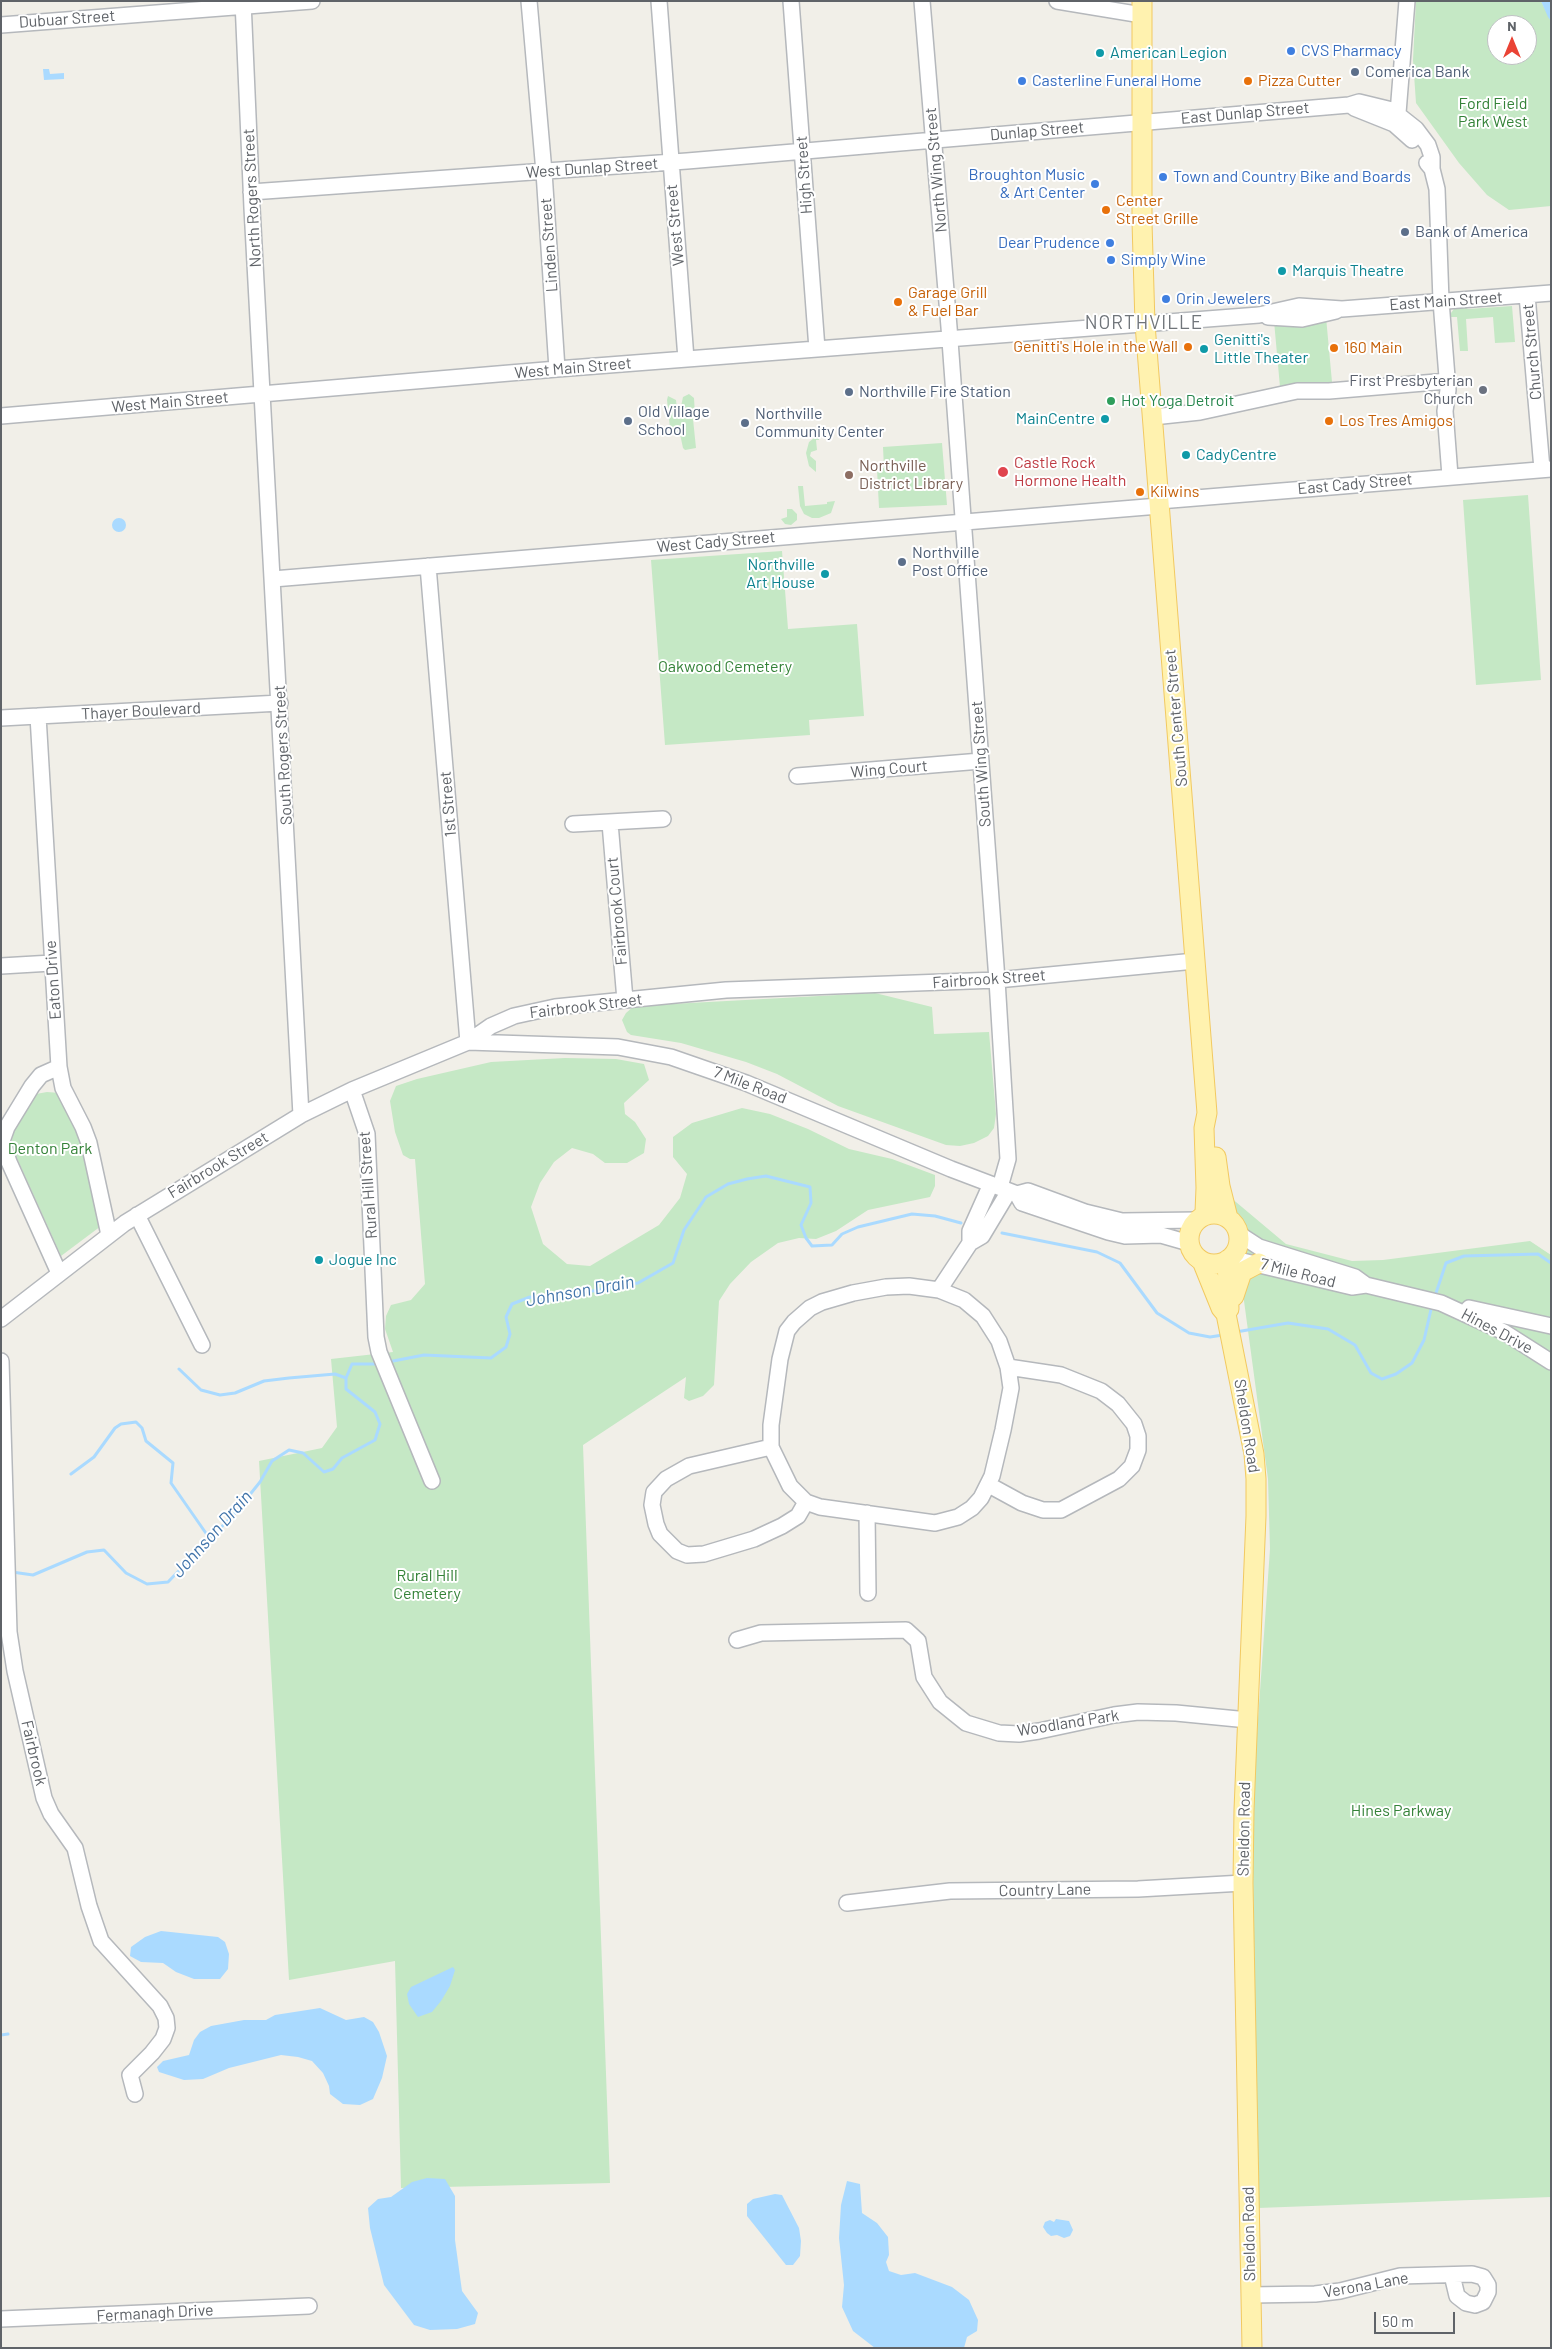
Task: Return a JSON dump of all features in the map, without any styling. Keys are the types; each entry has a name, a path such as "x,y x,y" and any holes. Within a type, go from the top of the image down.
{"main road":[{"name":"South Center Street","path":"1142,8 1145,324 1207,1113 1204,1128 1205,1212 1200,1218"},
{"name":"South Center Street","path":"1207,1113 1214,1125 1218,1174 1228,1218"},
{"path":"1216,1214 1228,1218 1237,1228 1239,1234 1238,1247 1229,1259 1212,1264 1202,1261 1195,1255 1189,1243 1190,1230 1200,1218 1216,1214"},
{"name":"Sheldon Road","path":"1229,1259 1228,1320 1254,1454 1256,1479 1243,1884 1252,2348"},
{"name":"Sheldon Road","path":"1202,1261 1221,1308 1228,1320"},
{"path":"1228,1320 1242,1272 1259,1264"}],"street":[{"name":"Dubuar Street","path":"1,25 243,4 312,1"},
{"name":"Linden Street","path":"529,1 544,172 556,369"},
{"name":"West Street","path":"659,1 686,359"},
{"name":"High Street","path":"792,1 817,349"},
{"name":"North Wing Street","path":"922,1 950,339"},
{"path":"1057,1 1142,8"},
{"path":"1407,1 1395,118 1422,136 1432,157 1432,169 1437,189 1441,301 1448,381 1445,411 1450,476"},
{"name":"North Rogers Street","path":"243,4 262,395"},
{"name":"East Dunlap Street","path":"1142,122 1348,105 1359,102 1374,104 1395,118"},
{"name":"Dunlap Street","path":"933,141 1142,122"},
{"name":"West Dunlap Street","path":"251,192 544,172 933,141"},
{"name":"East Main Street","path":"1145,324 1259,316 1302,319 1342,309 1551,294"},
{"name":"Church Street","path":"1527,295 1546,469"},
{"name":"West Main Street","path":"1,416 556,369 1145,324"},
{"name":"South Wing Street","path":"939,1290 970,1243 970,1231 1004,1189 1008,1159 997,980 950,339"},
{"path":"1152,417 1200,412 1297,391 1329,392 1448,381"},
{"name":"South Rogers Street","path":"262,395 301,1115"},
{"name":"East Cady Street","path":"1159,503 1546,469"},
{"name":"West Cady Street","path":"273,579 1159,503"},
{"name":"1st Street","path":"428,566 468,1042"},
{"name":"Thayer Boulevard","path":"1,718 280,703"},
{"name":"Eaton Drive","path":"38,716 59,1067 63,1088 84,1127 89,1143 109,1235"},
{"name":"Wing Court","path":"797,776 981,761"},
{"path":"573,824 663,819"},
{"name":"Fairbrook Court","path":"610,823 625,1000"},
{"name":"Fairbrook Street","path":"1,1319 137,1215 301,1115 352,1090 468,1042 499,1022 534,1010 726,990 997,980 1195,961"},
{"path":"1,966 52,963"},
{"name":"7 Mile Road","path":"468,1042 574,1044 618,1047 671,1057 746,1083 1004,1189 1022,1204 1125,1236 1166,1236 1189,1243"},
{"path":"59,1067 41,1075 32,1086 7,1127 2,1141 9,1162 59,1273"},
{"name":"Rural Hill Street","path":"352,1090 367,1134 376,1337 379,1352 432,1480"},
{"name":"7 Mile Road","path":"1004,1189 1028,1191 1085,1212 1122,1221 1200,1218"},
{"path":"137,1215 202,1345"},
{"name":"7 Mile Road","path":"1239,1234 1259,1247 1355,1277 1366,1285"},
{"name":"7 Mile Road","path":"1229,1259 1259,1264 1352,1286 1366,1285 1410,1294 1443,1304"},
{"path":"909,1286 939,1290 964,1300 983,1316 999,1341 1008,1367 1009,1396 1003,1430 989,1485 972,1508 958,1517 945,1522 927,1523 820,1507 806,1502 790,1486 771,1447 771,1425 781,1346 787,1331 800,1315 822,1302 867,1289 909,1286"},
{"path":"1443,1304 1551,1326"},
{"name":"Hines Drive","path":"1443,1304 1547,1354"},
{"name":"Fairbrook","path":"1,1361 9,1632 15,1671 47,1806 75,1848 89,1906 101,1941 160,2006 166,2018 167,2028 163,2040 130,2075 135,2094"},
{"path":"989,1485 1022,1503 1043,1510 1061,1510 1119,1479 1132,1466 1138,1450 1138,1436 1134,1424 1118,1404 1101,1391 1061,1376 1008,1367"},
{"path":"771,1447 689,1466 666,1479 654,1492 652,1505 660,1534 677,1551 686,1555 704,1554 754,1539 782,1526 798,1516 806,1502"},
{"path":"867,1514 868,1593"},
{"name":"Woodland Park","path":"737,1640 761,1633 906,1630 913,1634 918,1641 924,1677 940,1702 966,1723 999,1732 1018,1734 1039,1731 1114,1715 1138,1712 1176,1713 1248,1720"},
{"name":"Country Lane","path":"847,1904 950,1891 1138,1889 1243,1884"},
{"name":"Verona Lane","path":"1250,2295 1315,2294 1340,2291 1400,2276 1452,2275"},
{"name":"Fermanagh Drive","path":"1,2319 309,2306"}],"green space":[{"name":"Ford Field Park West","path":"1416,1 1541,1 1551,21 1551,206 1509,210 1487,195 1459,163 1416,103 1413,60"},
{"path":"1462,305 1468,309 1512,306 1515,342 1495,343 1493,317 1466,319 1468,351 1460,351 1457,317 1448,317 1454,309"},
{"path":"1326,317 1332,382 1280,387 1274,321"},
{"path":"689,394 694,398 695,415 693,419 696,448 685,450 680,434 678,433 676,436 669,432 667,400 668,396 676,400 677,409 680,411 683,397"},
{"path":"818,435 819,440 816,440 817,450 811,452 810,456 816,461 816,472 809,466 806,453 809,442"},
{"path":"942,443 947,505 879,508 877,469 884,468 883,447"},
{"path":"798,486 803,486 805,506 827,504 827,502 835,501 831,513 819,518 812,518 804,514 800,506"},
{"path":"1528,495 1541,680 1476,685 1463,500"},
{"path":"787,509 792,509 797,514 797,520 791,525 785,524 781,519 787,517"},
{"name":"Oakwood Cemetery","path":"782,551 788,629 857,624 864,716 809,720 810,735 665,745 651,560"},
{"path":"875,993 932,1007 934,1034 989,1032 996,1114 994,1128 988,1136 974,1143 960,1146 946,1145 838,1106 777,1074 746,1062 681,1043 631,1035 627,1032 622,1020 626,1013 634,1006"},
{"name":"Rural Hill Cemetery","path":"565,1058 616,1059 644,1064 649,1080 624,1103 625,1114 635,1122 646,1139 644,1153 627,1163 605,1163 593,1154 572,1148 554,1162 540,1183 531,1207 543,1244 567,1264 590,1266 659,1225 680,1198 687,1174 673,1157 673,1137 692,1123 742,1108 770,1114 808,1129 849,1149 892,1159 935,1175 935,1186 930,1197 868,1210 836,1231 816,1239 799,1238 778,1243 751,1262 730,1284 719,1301 714,1385 703,1396 689,1401 684,1398 686,1377 583,1445 610,2183 401,2188 395,1961 289,1980 259,1461 322,1448 337,1427 331,1359 393,1352 385,1329 386,1316 391,1305 411,1300 425,1284 415,1159 410,1159 403,1155 395,1132 390,1101 396,1086 417,1079 491,1062"},
{"name":"Denton Park","path":"47,1092 60,1093 83,1137 101,1226 61,1256 11,1145 15,1124 36,1094"},
{"name":"Hines Parkway","path":"1230,1197 1286,1244 1352,1261 1383,1260 1530,1241 1551,1255 1551,2197 1258,2208 1252,1805 1270,1549 1268,1479"}],"water":[{"path":"1541,1 1550,1 1551,21 1548,17"},
{"path":"43,69 49,69 50,74 64,73 64,79 44,80"},
{"path":"119,518 124,520 126,525 124,530 119,532 114,530 112,525 114,520"},
{"path":"161,1931 218,1937 225,1942 229,1954 228,1969 220,1979 194,1979 176,1972 163,1963 141,1962 130,1956 131,1947 145,1937"},
{"path":"453,1967 455,1970 450,1986 441,2001 432,2012 418,2017 409,2004 407,1994 411,1987"},
{"path":"320,2008 346,2020 364,2017 373,2022 379,2032 387,2056 382,2078 373,2099 360,2105 343,2104 330,2094 329,2086 323,2073 312,2061 298,2057 281,2055 229,2068 203,2079 184,2080 159,2072 157,2067 163,2061 189,2055 194,2040 200,2032 211,2026 244,2020 266,2020 275,2015"},
{"path":"427,2178 445,2179 455,2196 455,2240 462,2291 478,2313 475,2324 457,2329 430,2330 414,2325 384,2285 370,2228 368,2208 378,2199 391,2197 412,2182"},
{"path":"847,2181 860,2184 862,2213 877,2223 888,2237 889,2255 886,2262 889,2271 901,2275 915,2273 952,2287 969,2300 978,2320 977,2331 967,2337 964,2348 875,2348 853,2331 842,2307 844,2285 839,2238 841,2205"},
{"path":"775,2194 782,2195 799,2228 801,2241 800,2256 793,2265 786,2265 747,2216 747,2204 753,2199"},
{"path":"1056,2219 1069,2221 1073,2230 1070,2236 1064,2238 1057,2235 1051,2236 1047,2233 1043,2227 1045,2222 1050,2220 1054,2222"}],"waterway":[{"name":"Johnson Drain","path":"388,1362 424,1355 491,1358 506,1347 510,1334 506,1317 512,1304 530,1297 547,1299 638,1283 673,1263 684,1230 706,1197 728,1184 747,1179 766,1176 810,1187 811,1203 801,1225 806,1238 812,1246 832,1245 842,1234 858,1227 912,1214 935,1216 961,1223"},
{"name":"Johnson Drain","path":"1002,1233 1097,1252 1120,1263 1157,1313 1189,1333 1210,1337 1223,1335"},
{"name":"Johnson Drain","path":"1435,1296 1446,1263 1464,1256 1538,1254 1551,1263"},
{"name":"Johnson Drain","path":"1236,1332 1288,1323 1328,1329 1355,1345 1371,1373 1382,1379 1396,1374 1412,1363 1424,1340 1432,1305"},
{"name":"Johnson Drain","path":"12,1572 33,1575 87,1552 104,1550 126,1573 147,1584 168,1582 235,1513 260,1482 272,1461 289,1450 303,1453 324,1472 333,1469 342,1458 375,1440 380,1424 375,1412 346,1389 346,1378 352,1364 380,1364"},
{"path":"179,1369 201,1390 220,1395 235,1393 264,1381 335,1374 346,1378"},
{"path":"71,1474 94,1457 115,1428 121,1424 136,1422 142,1428 146,1441 173,1463 171,1483 210,1539"},
{"path":"1,2035 8,2034"}],"place":[{"name":"CVS Pharmacy","path":"1291,51"},
{"name":"American Legion","path":"1100,53"},
{"name":"Comerica Bank","path":"1355,72"},
{"name":"Casterline Funeral Home","path":"1022,81"},
{"name":"Pizza Cutter","path":"1248,81"},
{"name":"Town and Country Bike and Boards","path":"1163,177"},
{"name":"Broughton Music & Art Center","path":"1095,184"},
{"name":"Center Street Grille","path":"1106,210"},
{"name":"Bank of America","path":"1405,232"},
{"name":"Dear Prudence","path":"1110,243"},
{"name":"Simply Wine","path":"1111,260"},
{"name":"Marquis Theatre","path":"1282,271"},
{"name":"Orin Jewelers","path":"1166,299"},
{"name":"Garage Grill & Fuel Bar","path":"898,302"},
{"name":"Genitti's Hole in the Wall","path":"1188,347"},
{"name":"160 Main","path":"1334,348"},
{"name":"Genitti's Little Theater","path":"1204,349"},
{"name":"First Presbyterian Church","path":"1483,390"},
{"name":"Northville Fire Station","path":"849,392"},
{"name":"Hot Yoga Detroit","path":"1111,401"},
{"name":"MainCentre","path":"1105,419"},
{"name":"Old Village School","path":"628,421"},
{"name":"Los Tres Amigos","path":"1329,421"},
{"name":"Northville Community Center","path":"745,423"},
{"name":"CadyCentre","path":"1186,455"},
{"name":"Castle Rock Hormone Health","path":"1003,472"},
{"name":"Northville District Library","path":"849,475"},
{"name":"Kilwins","path":"1140,492"},
{"name":"Northville Post Office","path":"902,562"},
{"name":"Northville Art House","path":"825,574"},
{"name":"Jogue Inc","path":"319,1260"}],"district":[{"name":"NORTHVILLE","path":"1144,323"}]}
